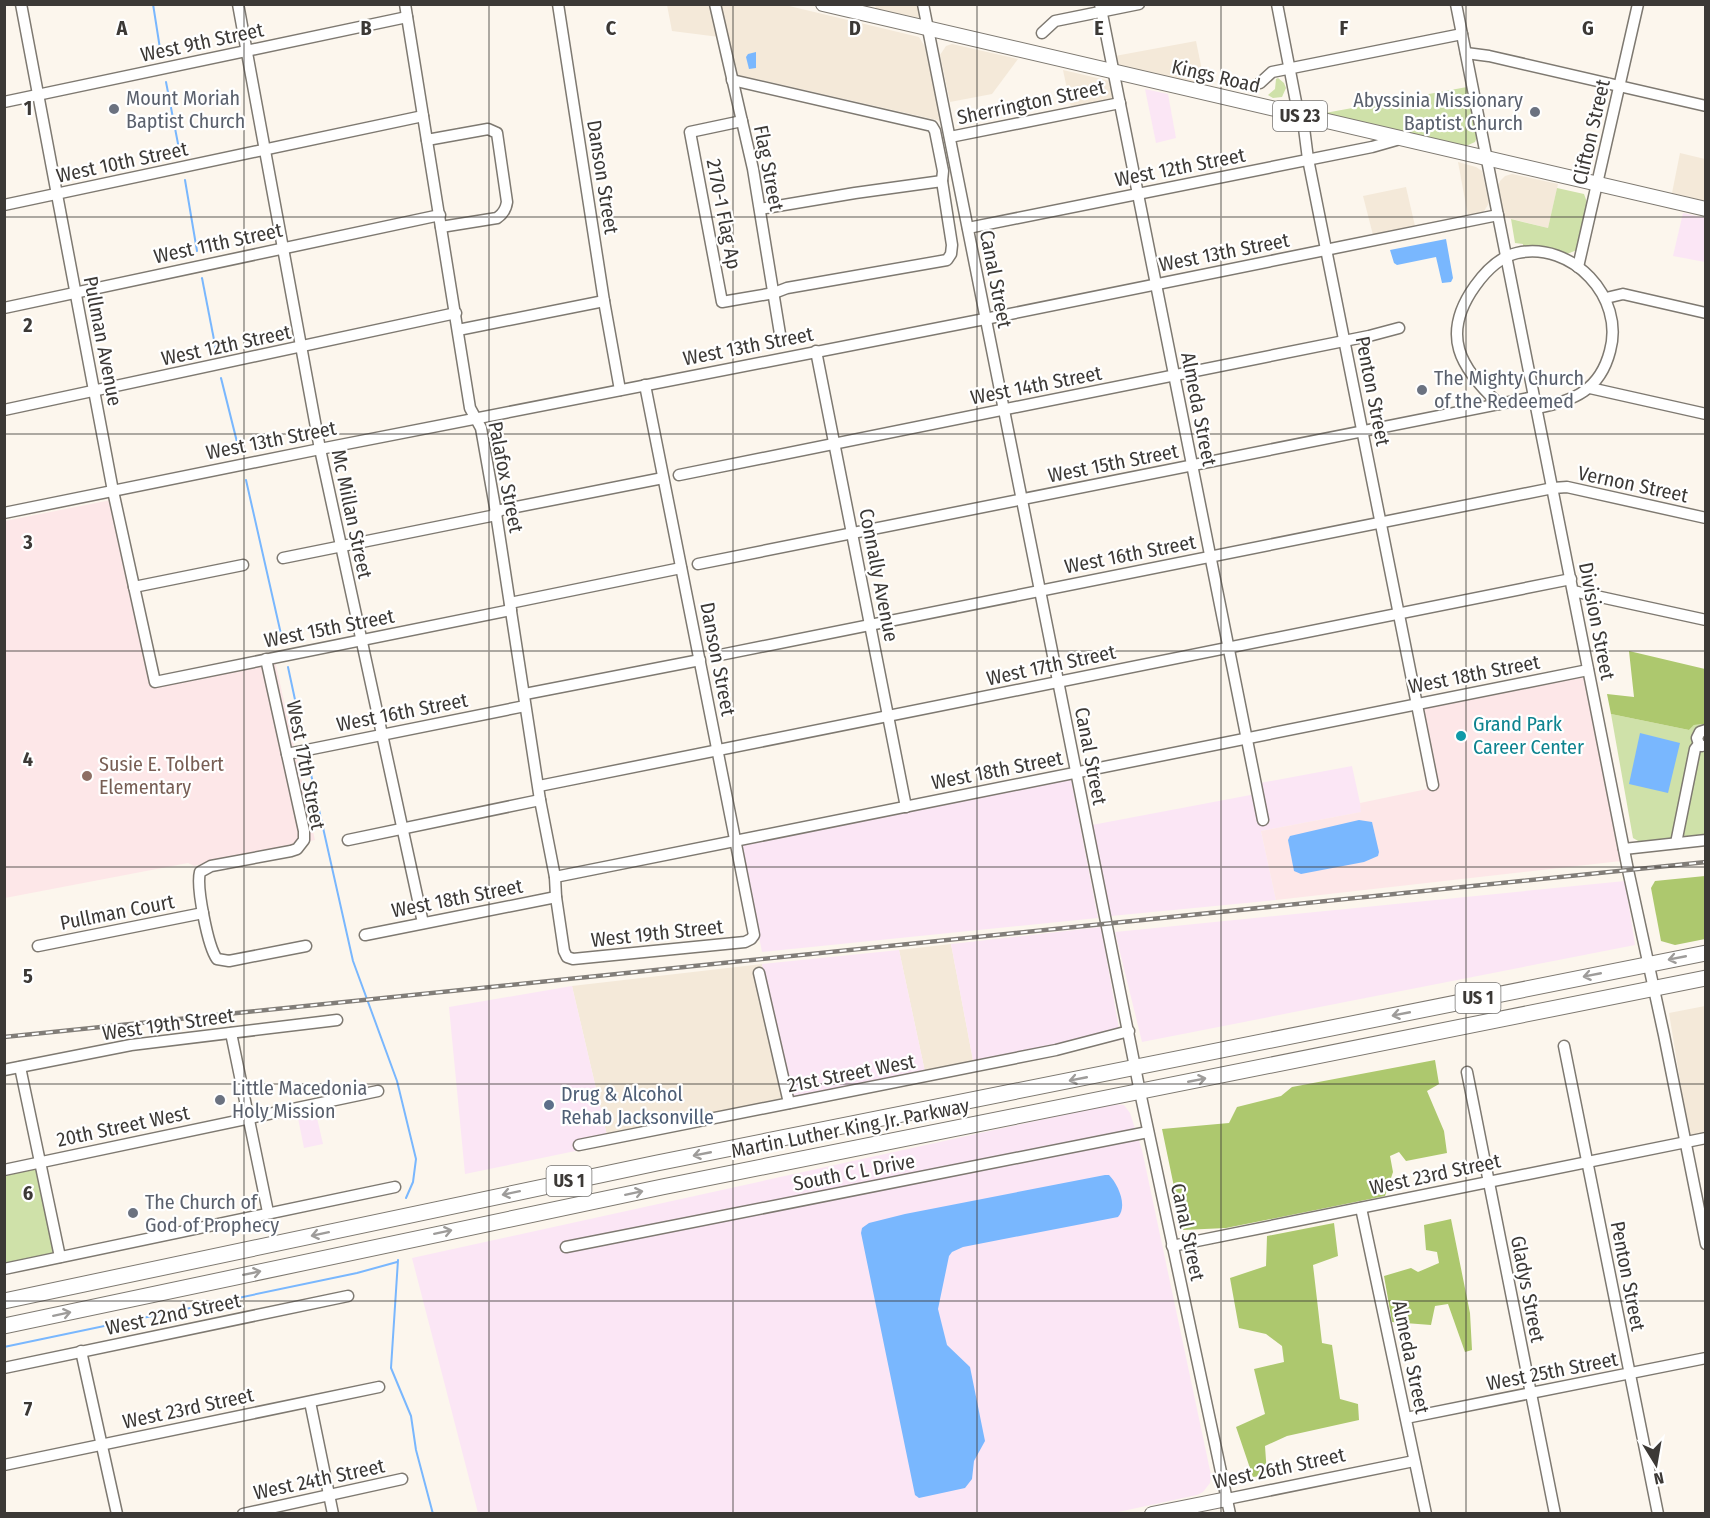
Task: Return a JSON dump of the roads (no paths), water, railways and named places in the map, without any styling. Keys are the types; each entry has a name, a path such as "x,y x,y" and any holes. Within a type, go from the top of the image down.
{"highway":[{"name":"Martin Luther King Jr. Parkway","path":"4,1301 599,1175 1706,953"},
{"name":"Martin Luther King Jr. Parkway","path":"4,1326 501,1220 1706,978"}],"main road":[{"name":"Kings Road","path":"822,4 1706,209"},
{"name":"West 26th Street","path":"1152,1514 1227,1499"}],"street":[{"name":"Pullman Avenue","path":"21,4 113,491 155,682"},
{"name":"Mc Millan Street","path":"238,4 320,448 423,923"},
{"name":"Palafox Street","path":"405,4 470,408 481,428 496,513 540,800 567,957"},
{"name":"Danson Street","path":"558,4 620,390"},
{"name":"Flag Street","path":"715,4 760,209 781,340"},
{"name":"Canal Street","path":"923,4 1148,1132 1230,1514"},
{"path":"1042,33 1055,21 1101,8 1139,4"},
{"name":"Penton Street","path":"1277,4 1304,128 1308,159 1433,785"},
{"name":"Division Street","path":"1456,4 1624,849 1706,1244"},
{"name":"Clifton Street","path":"1578,267 1638,4"},
{"name":"Almeda Street","path":"1101,8 1263,820"},
{"name":"West 9th Street","path":"4,102 407,17"},
{"path":"1260,83 1272,72 1462,33"},
{"path":"1466,52 1706,106"},
{"path":"732,80 932,126 943,171 942,181 952,245 951,254 947,260 782,289 774,293"},
{"name":"Sherrington Street","path":"950,137 1120,102"},
{"name":"West 10th Street","path":"4,205 423,116"},
{"name":"2170-1 Flag Ap","path":"742,122 690,132 711,245 722,302 774,293"},
{"path":"427,140 488,129 497,133 506,207 497,218 441,227"},
{"name":"West 12th Street","path":"968,228 1400,139"},
{"path":"760,209 942,181"},
{"name":"West 11th Street","path":"4,308 440,215"},
{"name":"West 13th Street","path":"4,513 320,448 477,419 1498,215"},
{"path":"1499,404 1470,372 1458,345 1456,327 1467,297 1480,278 1493,265 1516,253 1535,252 1566,260 1578,267 1598,284 1606,298 1612,320 1611,347 1601,375 1590,388 1706,414"},
{"path":"1606,298 1623,294 1706,313"},
{"path":"458,330 604,301"},
{"name":"West 12th Street","path":"4,410 456,314"},
{"name":"West 14th Street","path":"679,475 1399,328"},
{"name":"Connally Avenue","path":"816,351 906,807"},
{"name":"Danson Street","path":"645,385 754,930 751,939"},
{"name":"West 15th Street","path":"698,564 1499,404 1535,402 1557,404 1590,388"},
{"path":"283,558 496,513 501,510 663,478"},
{"name":"Vernon Street","path":"1552,488 1567,487 1706,518"},
{"name":"West 16th Street","path":"715,656 1552,488"},
{"path":"134,587 243,565"},
{"name":"West 15th Street","path":"155,682 361,640 681,568"},
{"name":"West 17th Street","path":"539,786 1571,579"},
{"path":"1573,591 1706,620"},
{"name":"West 17th Street","path":"203,913 199,886 200,872 211,866 291,852 302,845 304,834 266,659"},
{"path":"525,694 700,660"},
{"name":"West 18th Street","path":"555,877 1588,670"},
{"name":"West 16th Street","path":"287,754 525,706"},
{"path":"1676,843 1695,748 1702,745 1698,734 1706,730"},
{"name":"West 17th Street","path":"348,840 540,800"},
{"path":"1624,849 1706,840"},
{"name":"West 18th Street","path":"365,935 556,897"},
{"path":"203,913 212,949 217,959 229,962 306,946"},
{"name":"Pullman Court","path":"38,946 203,913"},
{"name":"West 19th Street","path":"567,957 573,959 745,942 751,939"},
{"path":"759,973 789,1103"},
{"name":"West 19th Street","path":"4,1070 131,1045 337,1020"},
{"name":"21st Street West","path":"579,1145 1056,1050 1129,1031"},
{"path":"231,1033 268,1212"},
{"name":"Penton Street","path":"1563,1046 1658,1514"},
{"path":"20,1067 60,1257"},
{"name":"Gladys Street","path":"1467,1071 1555,1514"},
{"name":"20th Street West","path":"4,1170 378,1091"},
{"name":"South C L Drive","path":"566,1247 1148,1132"},
{"name":"West 23rd Street","path":"1172,1246 1706,1138"},
{"path":"4,1269 395,1187"},
{"name":"Almeda Street","path":"1361,1208 1426,1514"},
{"name":"West 22nd Street","path":"4,1368 348,1296"},
{"path":"81,1351 117,1514"},
{"name":"West 25th Street","path":"1406,1418 1706,1358"},
{"name":"West 23rd Street","path":"4,1465 379,1386"},
{"path":"310,1402 333,1514"},
{"name":"West 26th Street","path":"1227,1499 1414,1461"},
{"name":"West 24th Street","path":"243,1514 402,1479"}],"water":[{"path":"756,52 756,68 749,69 746,57"},
{"path":"1446,239 1453,278 1451,282 1442,283 1436,257 1397,265 1394,263 1390,250"},
{"path":"1640,733 1680,743 1668,793 1629,784"},
{"path":"1359,820 1372,822 1378,856 1364,862 1301,874 1294,871 1288,840 1290,836"},
{"path":"1109,1175 1121,1195 1122,1207 1118,1217 963,1247 949,1256 938,1309 947,1345 970,1367 985,1441 974,1461 972,1479 965,1488 919,1498 915,1495 861,1233 862,1228 869,1223 905,1214"}],"waterway":[{"path":"153,4 161,55"},
{"path":"166,82 180,154"},
{"path":"185,180 197,251"},
{"path":"202,278 216,350"},
{"path":"221,378 239,450"},
{"path":"246,480 283,643"},
{"path":"288,667 303,737"},
{"path":"308,761 353,961 397,1081 416,1159 413,1182 406,1198"},
{"path":"398,1260 391,1368 411,1416 416,1450 433,1514"},
{"path":"4,1347 357,1273 397,1262"}],"railway":[{"path":"4,1037 1706,862"}],"place":[{"name":"Mount Moriah Baptist Church","path":"114,109"},
{"name":"Abyssinia Missionary Baptist Church","path":"1535,112"},
{"name":"The Mighty Church of the Redeemed","path":"1422,390"},
{"name":"Grand Park Career Center","path":"1461,736"},
{"name":"Susie E. Tolbert Elementary","path":"87,776"},
{"name":"Little Macedonia Holy Mission","path":"220,1100"},
{"name":"Drug & Alcohol Rehab Jacksonville","path":"549,1105"},
{"name":"The Church of God of Prophecy","path":"133,1213"}]}
